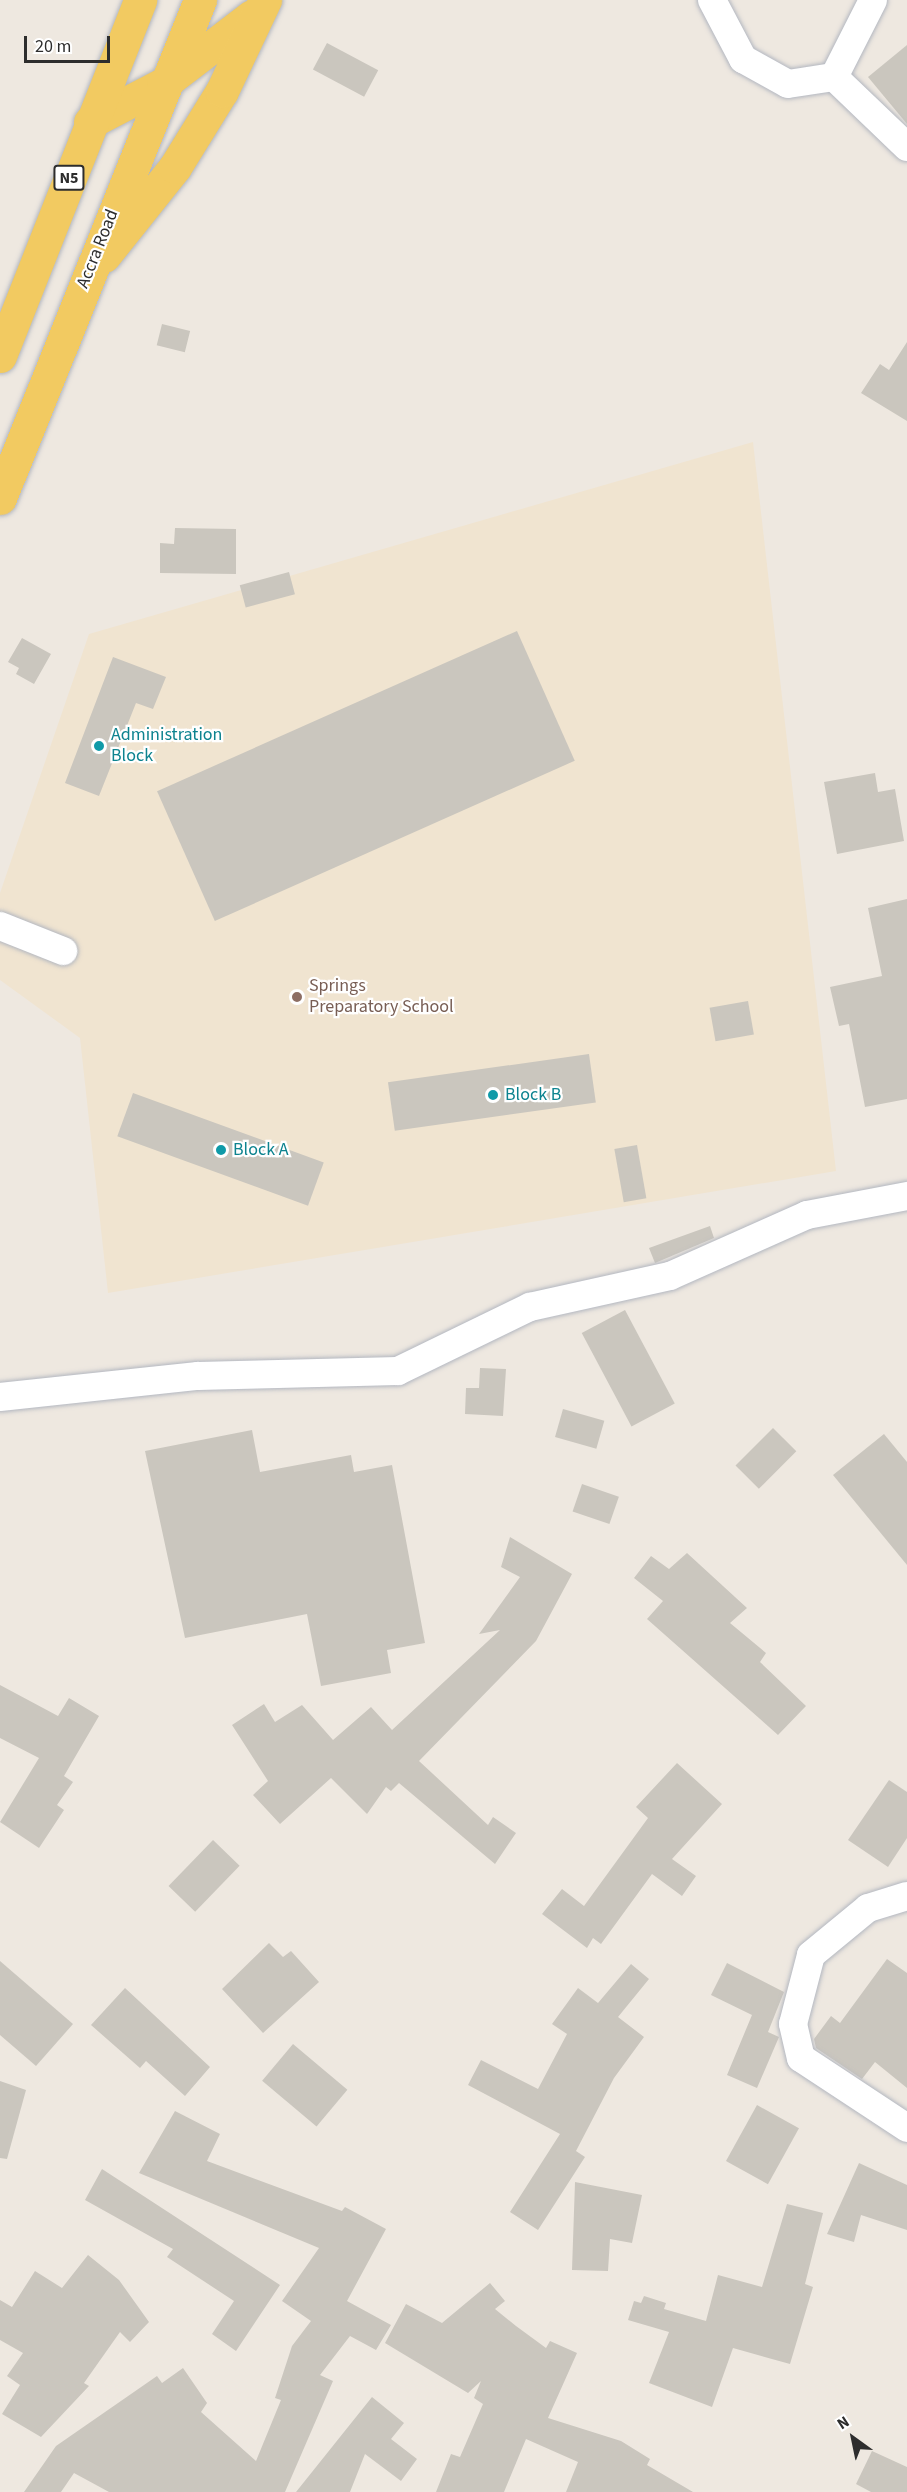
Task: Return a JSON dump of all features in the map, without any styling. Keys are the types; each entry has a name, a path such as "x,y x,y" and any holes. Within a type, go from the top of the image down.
{"main road":[{"name":"N5","path":"0,356 90,122 140,0"},
{"name":"Accra Road","path":"0,498 163,84 200,0"},
{"path":"90,122 163,84 263,5"},
{"path":"88,274 175,167 222,91 263,5"}],"street":[{"path":"712,0 743,59 788,84 834,77"},
{"path":"834,77 873,0"},
{"path":"834,77 907,147"},
{"path":"0,926 63,951"},
{"path":"0,1397 198,1376 398,1371 530,1307 670,1276 807,1215 907,1196"},
{"path":"907,1896 868,1908 811,1955 793,2024 801,2058 907,2128"}],"shaded area":[{"path":"753,442 836,1171 108,1293 80,1038 0,980 0,893 89,634"}],"building":[{"path":"327,43 378,70 364,97 313,69"},
{"path":"907,45 907,124 868,77"},
{"path":"162,324 190,331 185,352 157,345"},
{"path":"907,342 907,421 861,393 880,364 889,370"},
{"path":"175,528 236,529 236,574 160,573 160,543 174,544"},
{"path":"289,572 295,594 246,607 240,585"},
{"path":"517,631 575,761 215,921 157,791"},
{"path":"22,638 51,654 34,684 16,674 19,668 8,662"},
{"name":"Administration Block","path":"113,657 166,677 153,709 136,703 99,796 65,783"},
{"path":"875,773 878,792 895,789 904,841 837,854 824,782"},
{"path":"907,899 907,1099 865,1107 849,1024 839,1026 830,987 882,976 868,908"},
{"path":"748,1001 754,1034 715,1041 710,1008"},
{"name":"Block B","path":"589,1054 596,1103 395,1131 388,1082"},
{"name":"Block A","path":"133,1093 324,1162 308,1206 117,1136"},
{"path":"637,1145 646,1198 624,1202 614,1149"},
{"path":"710,1226 714,1238 655,1263 649,1248"},
{"path":"625,1310 675,1404 631,1427 582,1333"},
{"path":"480,1368 506,1369 503,1416 465,1414 466,1388 479,1388"},
{"path":"563,1409 604,1421 596,1449 555,1437"},
{"path":"773,1428 796,1451 759,1489 736,1465"},
{"path":"252,1430 260,1472 351,1455 354,1472 392,1465 425,1643 387,1650 391,1673 321,1686 307,1614 185,1638 145,1451"},
{"path":"884,1434 907,1462 907,1565 833,1475"},
{"path":"582,1484 619,1497 609,1524 573,1511"},
{"path":"510,1537 572,1574 536,1641 419,1761 488,1825 493,1817 516,1833 495,1864 399,1783 391,1791 386,1787 367,1814 331,1778 280,1824 253,1795 268,1781 232,1725 264,1704 275,1722 302,1705 333,1740 371,1707 392,1730 500,1630 479,1634 520,1577 501,1567"},
{"path":"687,1553 747,1608 730,1623 766,1653 760,1662 806,1706 778,1735 647,1619 663,1601 634,1578 651,1556 669,1569"},
{"path":"0,1685 58,1716 69,1698 99,1716 64,1776 73,1782 57,1805 64,1810 39,1848 0,1822 39,1758 0,1738"},
{"path":"677,1763 722,1804 672,1859 696,1876 682,1896 652,1874 601,1944 593,1938 587,1948 542,1914 562,1889 584,1906 648,1818 636,1807"},
{"path":"889,1780 907,1792 907,1838 888,1867 848,1840"},
{"path":"213,1840 240,1866 195,1912 169,1886"},
{"path":"269,1943 283,1957 291,1951 319,1982 263,2033 222,1989"},
{"path":"887,1959 907,1973 907,2088 875,2062 862,2079 816,2048 814,2039 831,2016 840,2023"},
{"path":"0,1961 73,2024 36,2066 0,2035"},
{"path":"727,1963 784,1992 768,2032 779,2037 757,2088 727,2075 752,2015 711,1995"},
{"path":"631,1964 649,1979 618,2017 644,2037 614,2078 576,2151 585,2157 538,2230 510,2212 560,2134 468,2085 481,2060 538,2089 567,2034 552,2024 578,1988 598,2003"},
{"path":"125,1988 210,2067 185,2096 146,2061 140,2068 91,2025"},
{"path":"293,2044 347,2090 317,2126 262,2081"},
{"path":"0,2081 26,2090 7,2159 0,2158"},
{"path":"757,2105 799,2128 768,2184 726,2161"},
{"path":"175,2111 220,2134 207,2161 342,2211 345,2207 386,2229 347,2301 391,2325 376,2350 350,2336 320,2375 333,2381 285,2492 109,2492 74,2473 61,2492 24,2492 56,2446 157,2376 162,2383 183,2368 207,2403 201,2412 256,2461 281,2400 275,2398 292,2346 311,2321 282,2301 319,2248 139,2173"},
{"path":"859,2163 907,2185 907,2230 861,2215 854,2242 827,2234"},
{"path":"102,2169 280,2285 236,2351 212,2334 234,2301 167,2257 173,2249 85,2200"},
{"path":"575,2182 642,2195 632,2243 610,2239 608,2271 572,2270"},
{"path":"787,2204 823,2213 805,2284 813,2287 790,2364 733,2348 712,2407 649,2383 669,2332 628,2320 634,2301 641,2303 644,2296 666,2303 664,2309 706,2321 718,2275 762,2287"},
{"path":"88,2255 119,2280 149,2322 130,2342 120,2332 84,2383 89,2386 41,2437 2,2414 20,2385 7,2376 23,2353 0,2340 0,2300 12,2307 35,2271 62,2288"},
{"path":"490,2283 505,2301 495,2309 516,2326 546,2348 550,2341 577,2353 548,2418 621,2441 650,2459 647,2465 693,2492 566,2492 578,2462 526,2439 504,2492 436,2492 451,2454 460,2457 483,2404 474,2398 481,2381 468,2393 385,2343 406,2304 442,2323"},
{"path":"372,2397 404,2423 391,2439 417,2459 401,2481 365,2454 350,2492 296,2492"},
{"path":"872,2451 907,2467 907,2492 871,2492 856,2484"}],"place":[{"name":"Administration Block","path":"99,746"},
{"name":"Springs Preparatory School","path":"297,997"},
{"name":"Block B","path":"493,1095"},
{"name":"Block A","path":"221,1150"}]}
